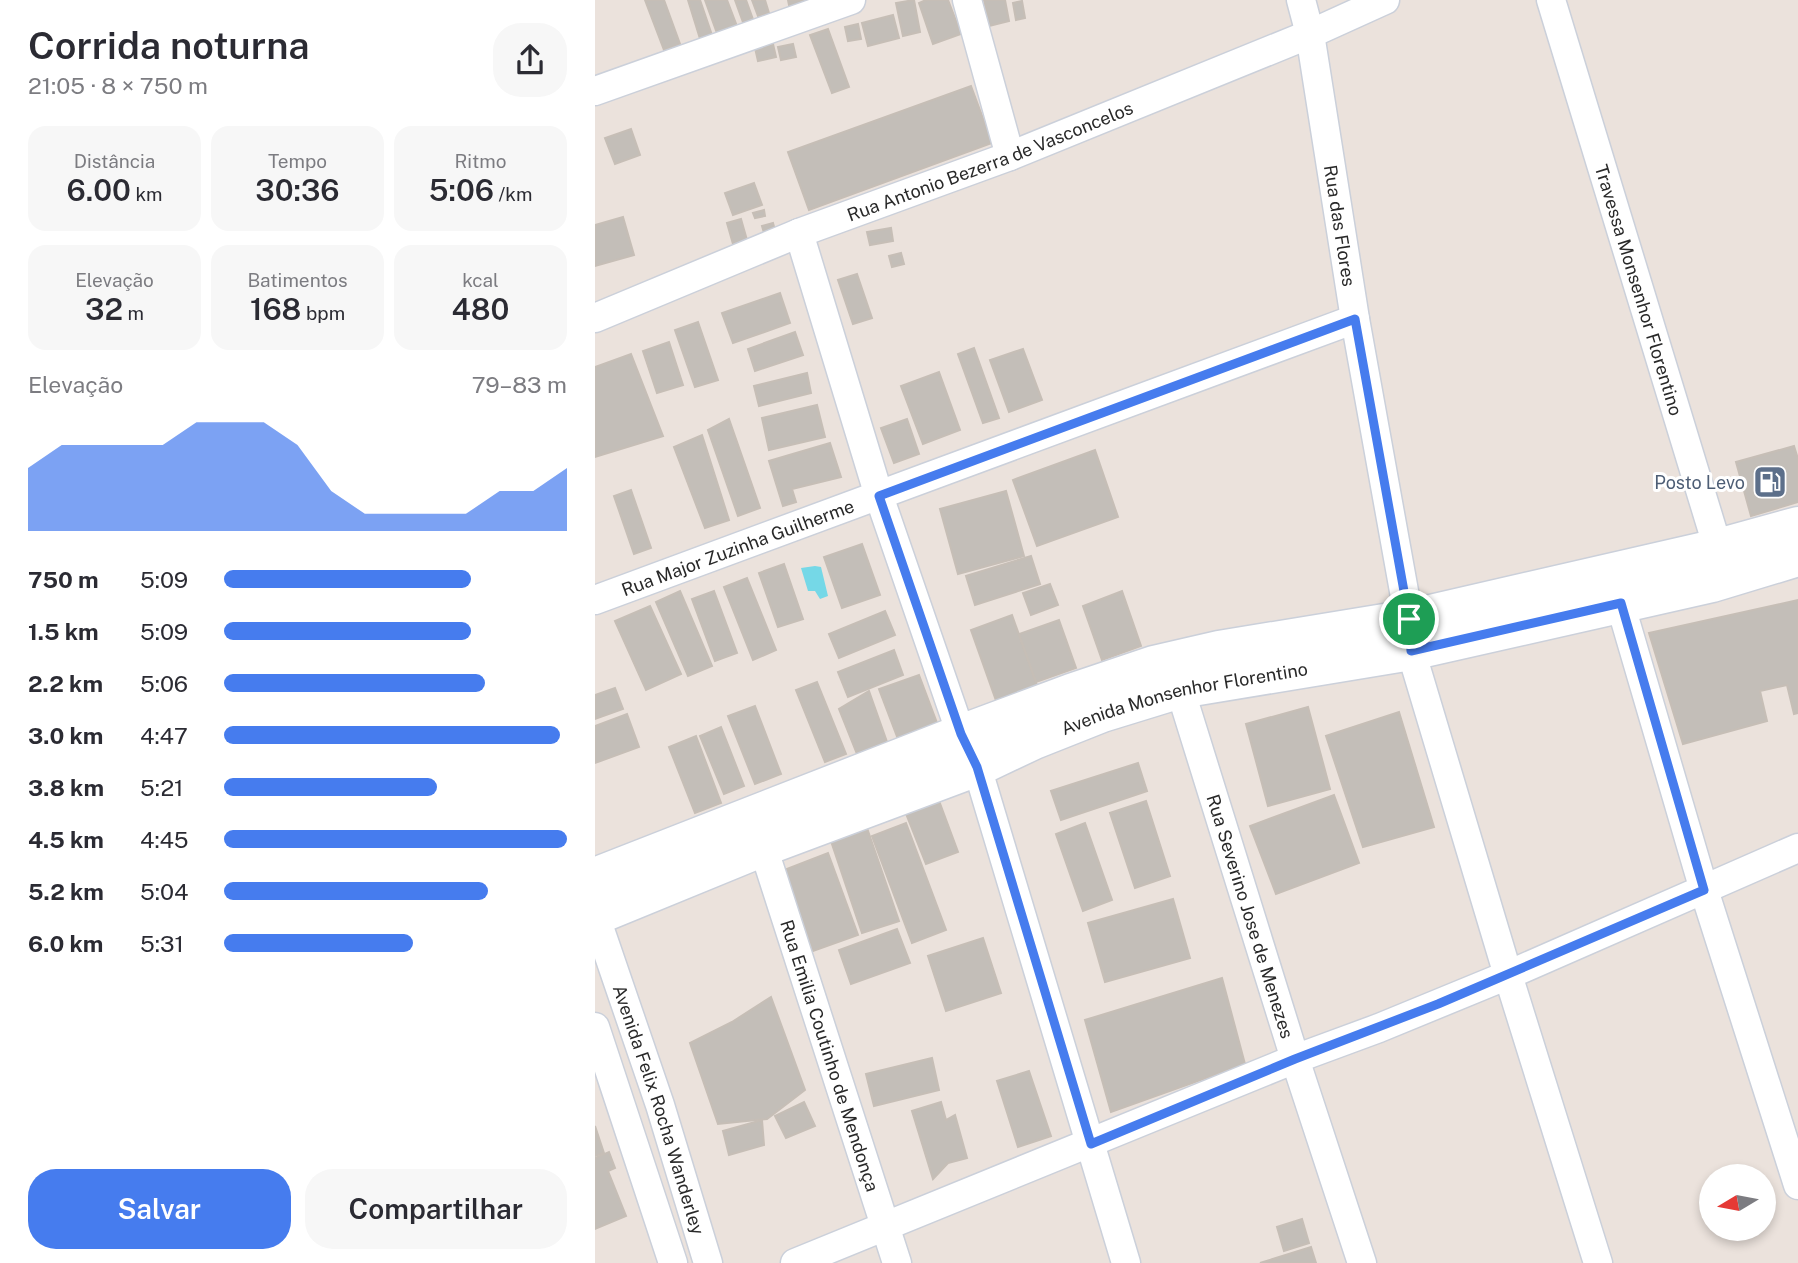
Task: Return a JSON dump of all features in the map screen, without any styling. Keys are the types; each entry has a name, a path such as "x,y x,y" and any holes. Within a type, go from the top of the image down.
{"main road":[{"name":"Avenida Monsenhor Florentino","path":"595,916 763,847 969,751 1071,693 1154,665 1219,650 1410,635 1621,603 1722,563 1798,527"},
{"name":"Avenida Monsenhor Florentino","path":"595,877 969,751 1034,740 1102,713 1180,689 1722,563 1798,557"}],"street":[{"path":"967,0 1010,156"},
{"name":"Rua das Flores","path":"1301,0 1310,34 1355,319 1410,635 1508,975 1598,1263"},
{"name":"Rua Antonio Bezerra de Vasconcelos","path":"595,318 799,233 1010,156 1310,34 1385,0"},
{"name":"Travessa Monsenhor Florentino","path":"1551,0 1722,563"},
{"path":"595,91 837,2"},
{"path":"799,233 879,496 969,751 1126,1263"},
{"name":"Rua Major Zuzinha Guilherme","path":"595,600 1355,319"},
{"path":"1621,603 1704,890 1798,1185"},
{"name":"Rua Severino Jose de Menezes","path":"1180,689 1295,1059 1362,1263"},
{"name":"Rua Emilia Coutinho de Mendonça","path":"763,847 897,1263"},
{"path":"795,1263 1508,975 1798,848"},
{"name":"Avenida Felix Rocha Wanderley","path":"595,916 660,1105 708,1263"},
{"name":"Avenida Felix Rocha Wanderley","path":"595,1027 673,1263"}],"water":[{"path":"821,567 828,596 820,599 815,591 808,591 801,568"}],"building":[{"path":"645,0 664,0 680,44 664,50"},
{"path":"688,0 700,0 713,38 701,42"},
{"path":"705,0 727,0 738,29 718,36"},
{"path":"735,0 746,0 755,25 744,25"},
{"path":"752,0 765,0 769,13 758,16"},
{"path":"788,0 807,0 809,5 790,10"},
{"path":"914,0 920,32 903,36 896,3"},
{"path":"926,0 948,0 961,34 933,44 919,3"},
{"path":"984,0 1005,0 1009,21 989,26"},
{"path":"1022,1 1025,18 1016,20 1013,3"},
{"path":"893,15 899,38 868,46 862,23"},
{"path":"858,24 861,39 848,41 845,27"},
{"path":"828,29 849,87 832,93 810,35"},
{"path":"773,44 776,57 758,61 755,48"},
{"path":"793,44 796,57 781,60 778,47"},
{"path":"971,86 992,143 809,210 788,152"},
{"path":"631,129 640,155 615,164 605,138"},
{"path":"754,183 762,205 733,215 725,193"},
{"path":"764,210 765,216 755,218 753,213"},
{"path":"623,217 634,255 595,266 595,225"},
{"path":"741,219 747,240 733,244 727,223"},
{"path":"773,223 775,230 764,233 762,226"},
{"path":"891,228 893,241 870,245 867,232"},
{"path":"901,253 904,264 892,267 889,256"},
{"path":"857,274 872,318 853,324 838,280"},
{"path":"780,293 790,323 733,343 722,313"},
{"path":"698,322 718,380 695,387 675,330"},
{"path":"795,332 803,355 755,371 748,349"},
{"path":"669,342 683,385 657,393 643,351"},
{"path":"974,348 999,418 983,423 958,354"},
{"path":"1023,349 1042,400 1009,412 990,360"},
{"path":"631,354 663,436 595,457 595,367"},
{"path":"939,372 960,430 923,444 901,386"},
{"path":"807,373 811,393 759,406 754,386"},
{"path":"817,405 825,437 769,450 762,418"},
{"path":"729,419 760,508 738,516 708,430"},
{"path":"907,419 919,454 894,463 881,428"},
{"path":"702,435 729,520 705,528 674,447"},
{"path":"830,443 841,477 792,489 796,502 783,506 769,461"},
{"name":"Posto Levo","path":"1794,446 1798,459 1798,502 1751,516 1736,462"},
{"path":"1095,450 1118,517 1037,546 1013,480"},
{"path":"631,490 651,548 634,554 614,496"},
{"path":"1006,491 1024,556 958,574 940,509"},
{"path":"862,544 880,595 842,608 824,557"},
{"path":"1031,556 1040,584 975,605 966,576"},
{"path":"784,564 803,619 778,627 759,573"},
{"path":"747,578 776,650 753,660 724,587"},
{"path":"1050,584 1058,605 1031,615 1023,593"},
{"path":"680,591 712,666 688,676 656,602"},
{"path":"714,591 737,653 715,661 692,599"},
{"path":"1122,591 1141,646 1102,660 1083,606"},
{"path":"1798,600 1798,713 1794,714 1787,685 1760,691 1767,721 1683,744 1649,633"},
{"path":"650,606 681,674 646,690 615,621"},
{"path":"885,611 895,635 839,658 829,634"},
{"path":"1012,615 1040,694 999,709 971,630"},
{"path":"1059,620 1076,668 1036,682 1019,634"},
{"path":"894,650 903,675 848,697 838,672"},
{"path":"919,675 940,731 901,747 879,689"},
{"path":"817,682 846,754 825,762 796,690"},
{"path":"615,688 623,709 595,719 595,695"},
{"path":"869,691 887,742 857,754 839,709"},
{"path":"755,706 781,774 755,784 728,716"},
{"path":"1308,707 1330,789 1268,806 1246,724"},
{"path":"1399,712 1434,827 1363,847 1326,736"},
{"path":"627,714 639,747 595,763 595,726"},
{"path":"721,727 744,786 724,794 700,736"},
{"path":"696,736 721,803 695,813 669,747"},
{"path":"1138,763 1147,791 1061,820 1051,791"},
{"path":"1334,795 1359,863 1276,894 1250,826"},
{"path":"938,798 958,852 926,864 905,811"},
{"path":"1146,801 1170,876 1135,888 1110,813"},
{"path":"906,823 946,930 912,943 872,836"},
{"path":"1085,823 1112,900 1083,911 1056,834"},
{"path":"867,828 899,921 862,933 831,841"},
{"path":"828,853 858,935 813,951 784,870"},
{"path":"1173,899 1190,958 1105,982 1088,923"},
{"path":"897,929 910,963 851,984 839,950"},
{"path":"983,938 1001,993 946,1011 928,956"},
{"path":"1222,978 1245,1064 1111,1112 1085,1020"},
{"path":"771,997 805,1090 767,1119 718,1124 690,1043 732,1022"},
{"path":"932,1058 939,1090 874,1106 866,1074"},
{"path":"1029,1071 1051,1136 1018,1147 997,1081"},
{"path":"804,1102 815,1126 786,1138 775,1116"},
{"path":"941,1102 946,1120 955,1115 967,1158 948,1163 933,1179 912,1111"},
{"path":"762,1120 764,1145 729,1155 723,1131"},
{"path":"595,1126 604,1153 595,1156"},
{"path":"609,1152 615,1168 608,1171 626,1216 595,1229 595,1158"},
{"path":"1302,1219 1309,1243 1284,1251 1277,1227"},
{"path":"1311,1247 1316,1263 1260,1263"}],"place":[{"name":"Posto Levo","path":"1770,482"}],"route":[{"path":"1355,319 1409,619 1411,651 1621,603 1704,890 1634,918 1508,975 1295,1059 1091,1144 977,767 961,734 879,496 1355,319"}]}
